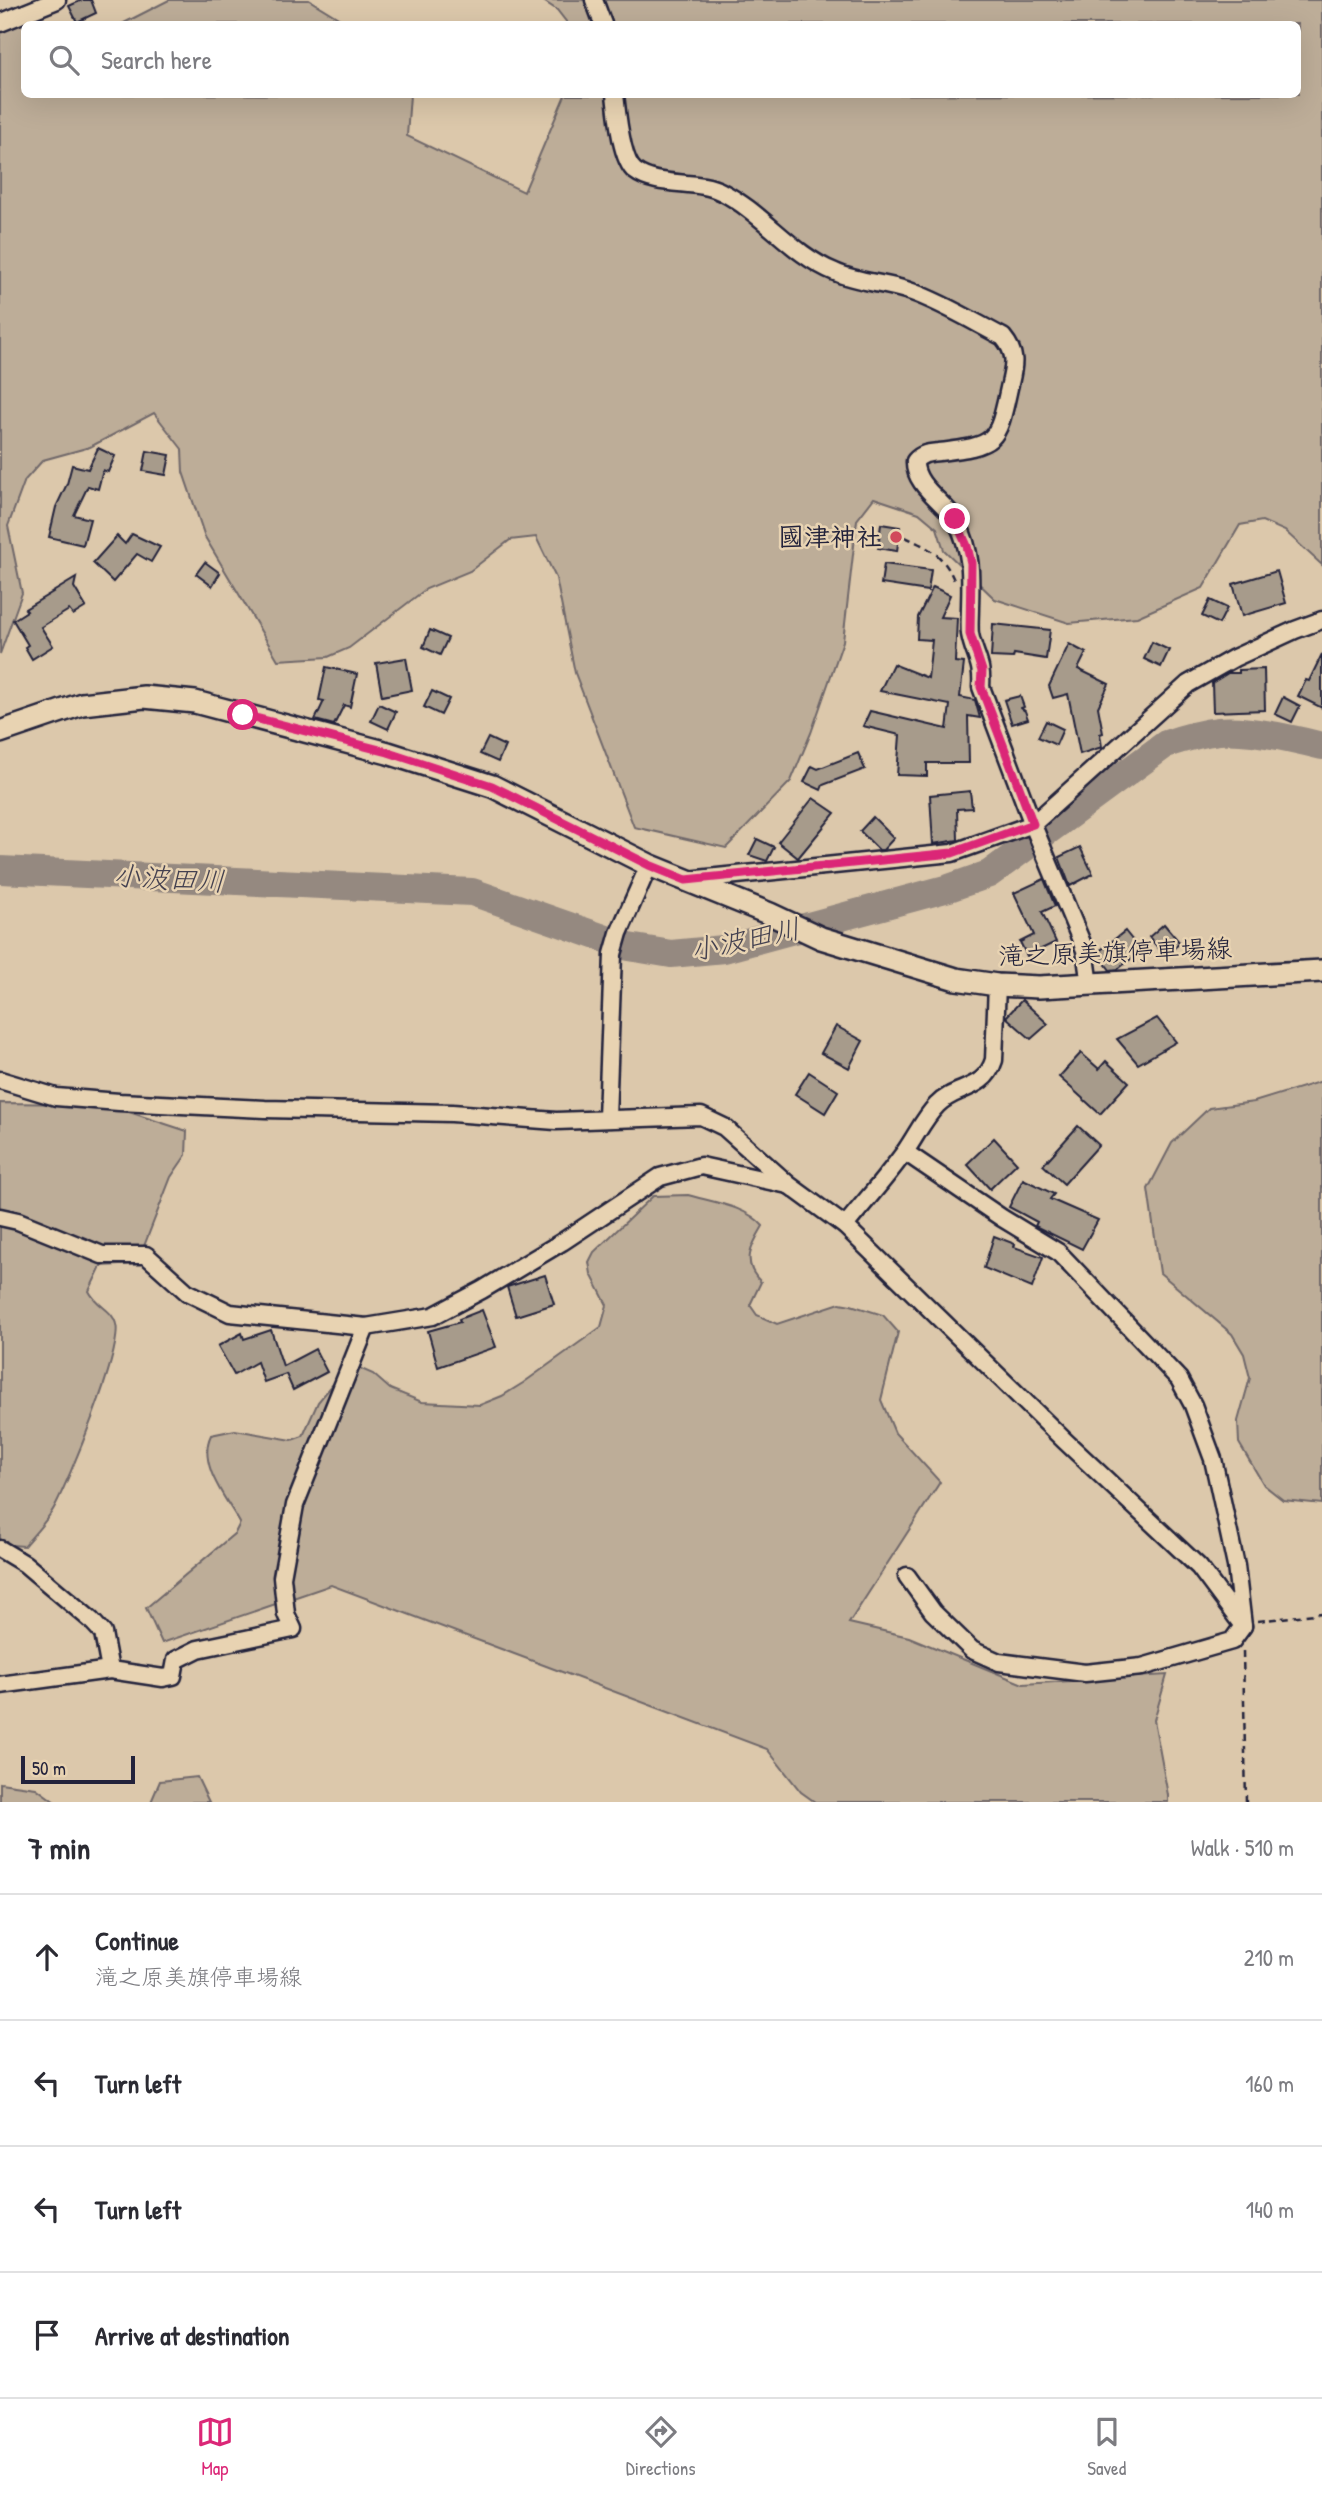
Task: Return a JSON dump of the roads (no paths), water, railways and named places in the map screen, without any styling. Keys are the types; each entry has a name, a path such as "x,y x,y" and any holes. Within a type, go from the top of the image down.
{"main road":[{"name":"滝之原美旗停車場線","path":"0,732 82,704 144,697 195,702 388,752 492,786 649,865 770,914 821,938 956,979 997,985 1090,985 1322,971"}],"street":[{"path":"0,23 57,0"},
{"path":"594,0 602,21"},
{"path":"616,98 620,131 629,164 635,171 647,177 720,191 766,221 810,260 836,273 913,292 1003,337 1012,348 1014,365 1002,421 993,437 978,447 925,453 915,461 914,468 920,479 955,519 967,546 971,563 970,634 982,671 981,687 1034,827 1085,950 1090,985"},
{"path":"686,880 952,853 1034,827 1188,684 1234,658 1322,620"},
{"path":"607,1118 613,954 619,933 649,865"},
{"path":"845,1226 905,1152 936,1106 947,1097 986,1078 994,1060 997,985"},
{"path":"0,1080 57,1097 119,1102 265,1109 452,1113 556,1121 701,1116 724,1127 789,1185 845,1226 1065,1441 1199,1567 1243,1626"},
{"path":"905,1152 980,1204 1058,1252 1179,1379 1193,1405 1213,1458 1236,1566 1243,1626 1232,1641 1142,1667 1085,1673 999,1662 972,1650 933,1612 906,1576"},
{"path":"0,1217 18,1221 102,1255 146,1255 187,1292 230,1313 366,1326 433,1316 551,1249 660,1177 701,1166 789,1185"},
{"path":"0,1685 110,1670 163,1678 173,1676 176,1660 198,1649 293,1629 286,1614 282,1577 295,1505 366,1326"},
{"path":"0,1549 32,1570 103,1633 110,1670"}],"waterway":[{"name":"小波田川","path":"0,870 472,892 629,947 671,954 724,949 949,888 989,874 1166,744 1206,733 1230,730 1322,746"}],"place":[{"name":"國津神社","path":"896,537"}]}
